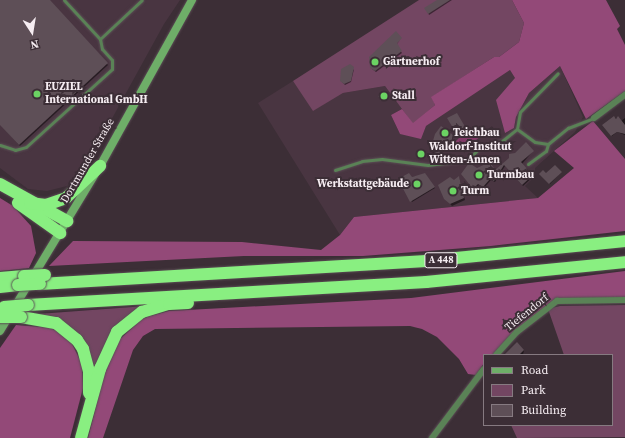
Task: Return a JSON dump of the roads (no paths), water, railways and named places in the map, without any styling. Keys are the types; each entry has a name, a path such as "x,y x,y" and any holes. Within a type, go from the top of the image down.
{"highway":[{"path":"30,203 46,205 66,198 100,166"},
{"path":"0,184 30,203 67,222"},
{"path":"0,192 60,233"},
{"name":"A 448","path":"0,287 21,281 43,279 60,281 426,262 625,241"},
{"name":"A 448","path":"2,310 28,305 160,296 242,294 501,276 625,262"},
{"path":"0,278 21,281"},
{"path":"81,438 107,349 117,332 128,321 142,312 162,305 209,302 242,294"},
{"path":"2,310 21,317 56,323 69,331 83,350 89,372 89,393 76,438"}],"main road":[{"name":"Dortmunder Straße","path":"0,331 100,166 192,0"}],"street":[{"path":"594,118 625,95"},
{"name":"Tiefendorf","path":"497,354 517,332 557,301 625,300"},
{"path":"432,438 483,370"}],"lane":[{"path":"0,145 15,150 26,147 112,69 112,60 102,49 100,39 64,0"},
{"path":"100,39 142,0"},
{"path":"335,170 362,161 382,158 428,166 468,160 479,148 502,141 517,129 520,112 558,73"},
{"path":"528,164 546,151 548,144 568,128 594,118"},
{"path":"517,129 535,142 548,144"}],"place":[{"name":"Gärtnerhof","path":"375,62"},
{"name":"EUZIEL International GmbH","path":"37,94"},
{"name":"Stall","path":"384,96"},
{"name":"Teichbau","path":"445,133"},
{"name":"Waldorf-Institut Witten-Annen","path":"421,154"},
{"name":"Turmbau","path":"479,175"},
{"name":"Werkstattgebäude","path":"417,184"},
{"name":"Turm","path":"453,191"}]}
